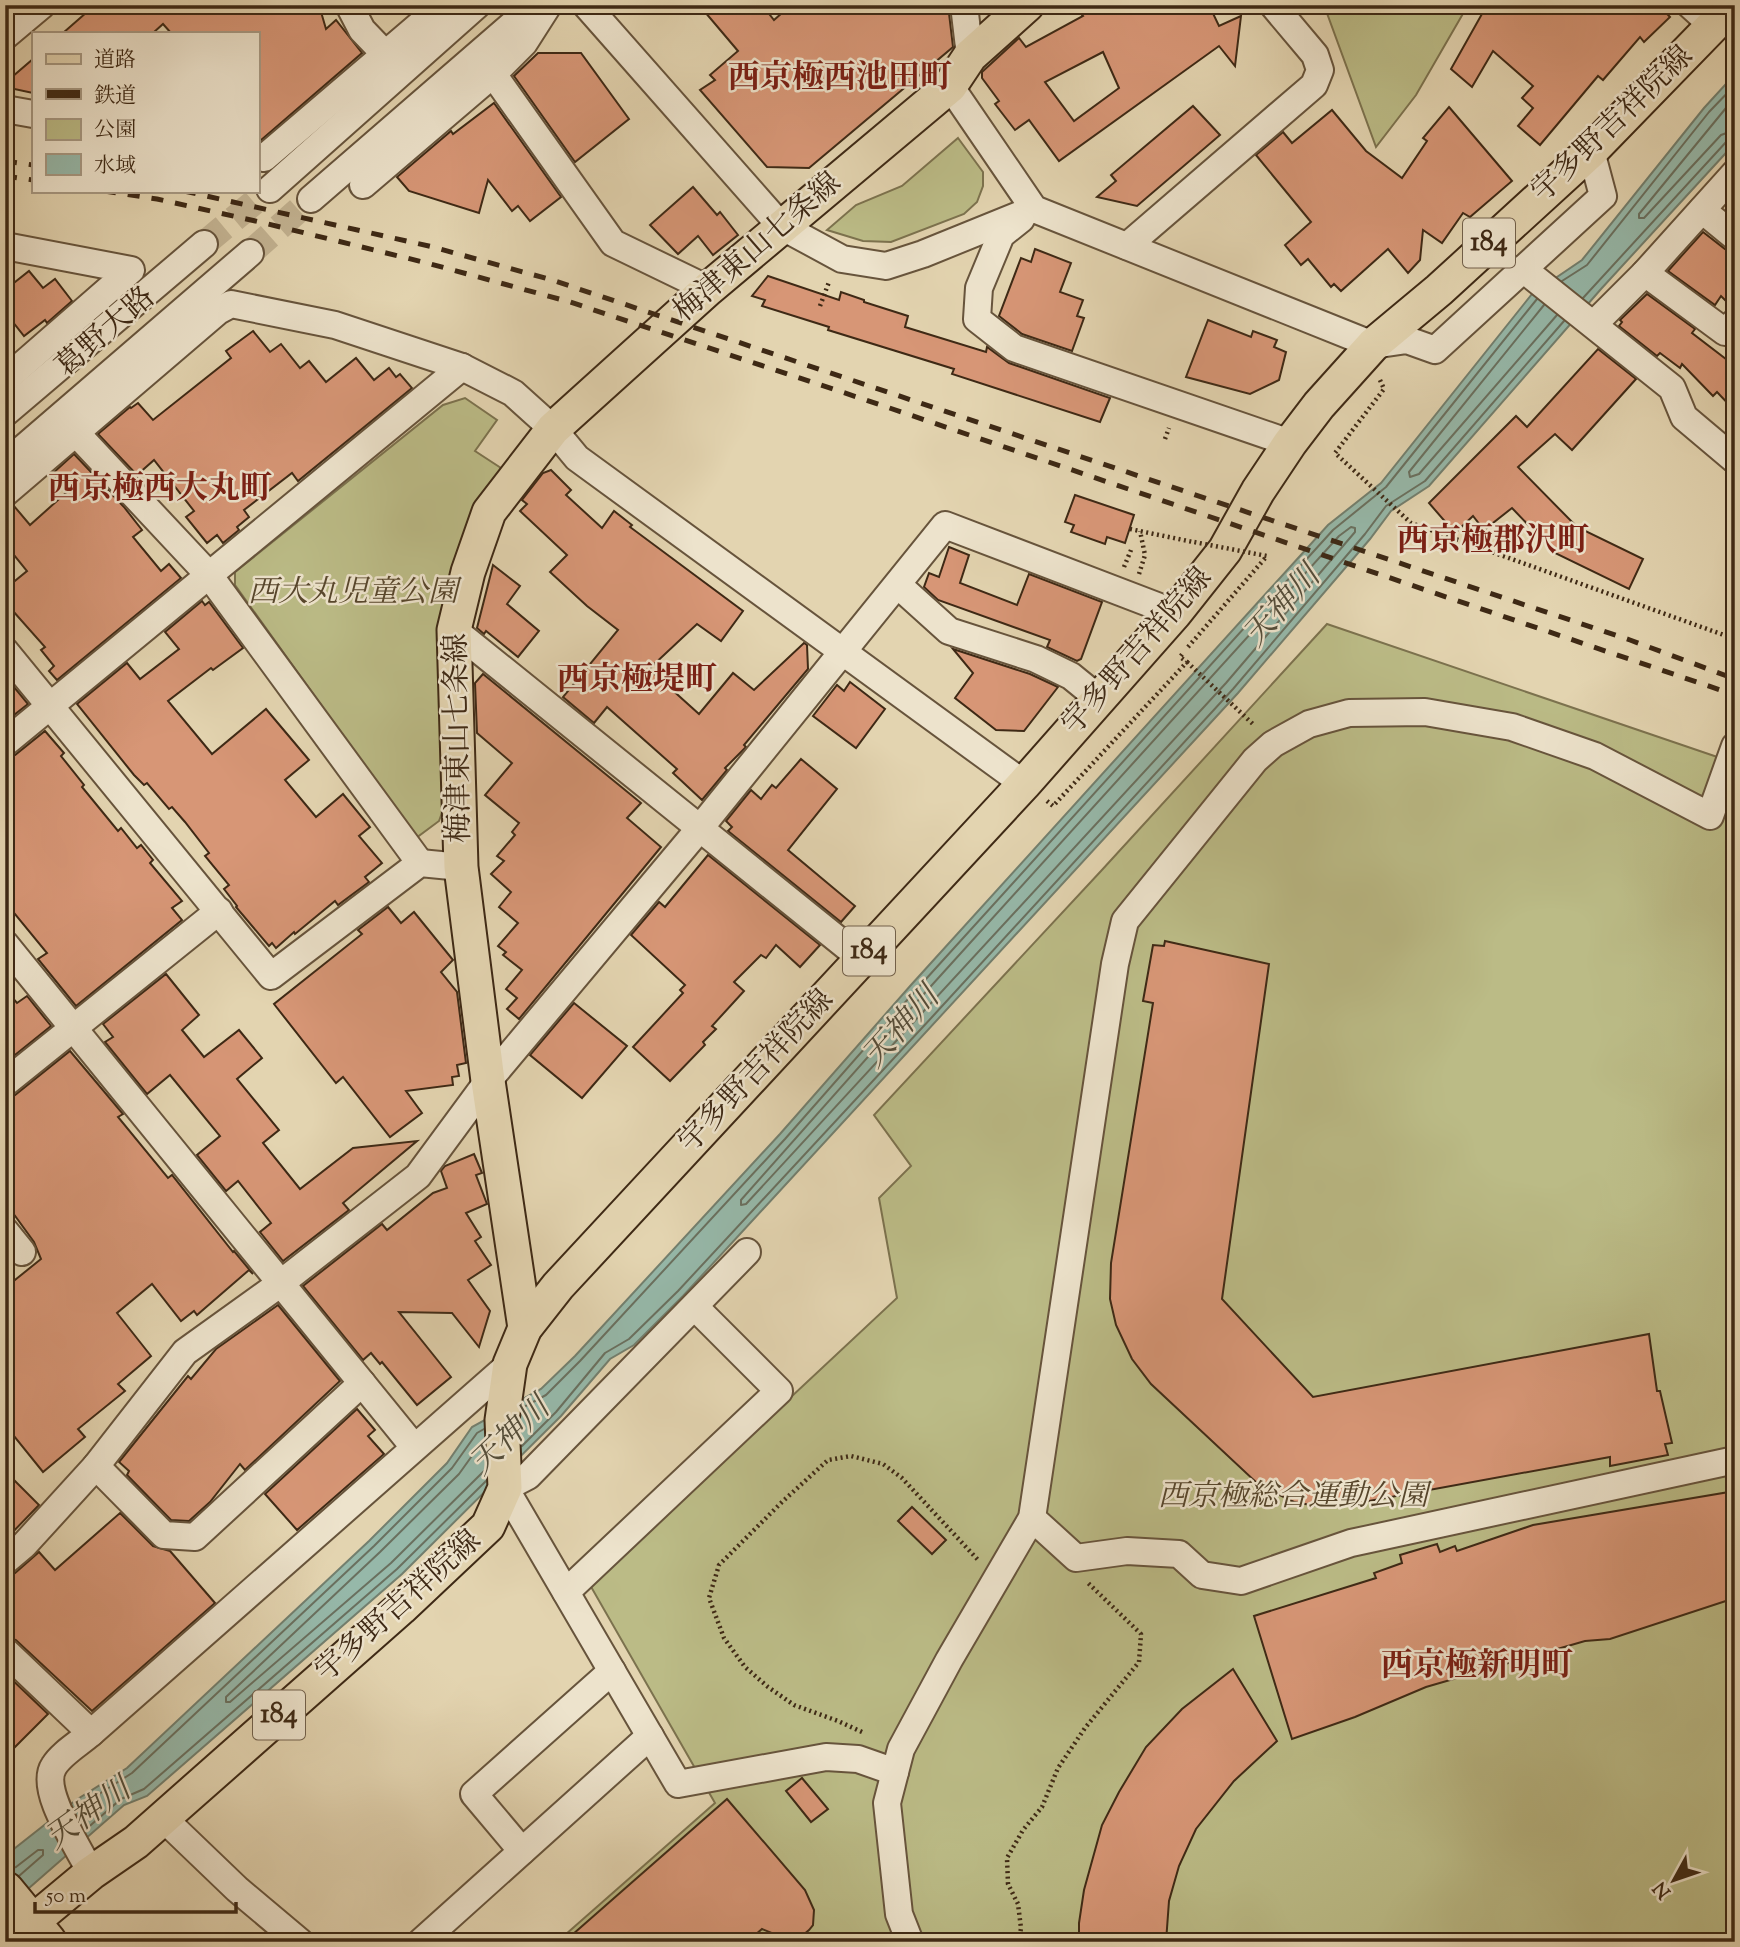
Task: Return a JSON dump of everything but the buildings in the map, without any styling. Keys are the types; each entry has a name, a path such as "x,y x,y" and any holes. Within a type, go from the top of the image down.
{"main road":[{"name":"梅津東山七条線","path":"525,1328 488,1081 461,867 454,630 468,572 489,512 553,429 708,289 950,86 970,56 1027,5"},
{"name":"宇多野吉祥院線","path":"23,1922 88,1867 136,1842 401,1608 488,1527 505,1488 502,1420 510,1364 525,1328 558,1286 862,959 1036,793 1098,698 1210,571 1258,491 1319,405 1375,359 1440,290 1591,151 1712,12"}],"street":[{"path":"5,36 42,5"},
{"path":"349,5 362,30 386,55"},
{"path":"259,157 264,158 443,5"},
{"path":"271,189 477,5"},
{"path":"311,199 535,5"},
{"path":"363,185 494,74 524,43 548,5"},
{"path":"586,5 781,226 842,259 887,266 1034,209"},
{"path":"964,5 970,56"},
{"path":"1127,246 1314,85 1320,70 1315,55 1273,5"},
{"path":"494,74 613,243 708,289"},
{"path":"950,86 1034,209 1127,246 1375,359 1407,340 1435,350 1530,275 1603,196 1591,151"},
{"path":"5,108 32,114"},
{"path":"1592,323 1646,272 1735,173"},
{"path":"1034,209 1001,235 979,288 977,319 1014,348 1290,443"},
{"path":"1702,210 1735,237"},
{"name":"葛野大路","path":"5,413 204,244"},
{"path":"5,246 131,270 5,380"},
{"name":"葛野大路","path":"5,464 250,253"},
{"path":"1646,272 1725,332 1735,322"},
{"path":"1530,275 1672,387 1684,417 1735,460"},
{"path":"5,493 218,311 231,304 335,325 462,367 513,393 553,429 577,458 1036,793"},
{"path":"5,743 462,367"},
{"path":"77,434 209,575 420,863"},
{"path":"5,1561 24,1545 96,1466 186,1352 281,1283 418,1176 488,1081 700,828 945,525 1175,613"},
{"path":"898,585 949,631 1037,659 1071,676 1098,698"},
{"path":"454,630 862,959"},
{"path":"5,651 271,976 420,863 461,867"},
{"path":"911,1942 899,1913 887,1804 898,1761 949,1660 1032,1518 1115,964 1125,921 1255,760 1273,744 1309,724 1349,713 1424,712 1512,727 1595,756 1710,816 1725,806 1734,748"},
{"path":"5,1083 219,911"},
{"path":"5,944 414,1447"},
{"path":"5,1231 22,1252"},
{"path":"747,1252 528,1476 505,1488 678,1784 826,1757 898,1761"},
{"path":"566,1592 779,1391 695,1307"},
{"path":"88,1867 53,1800 48,1780 54,1766 510,1364"},
{"path":"96,1466 163,1535 195,1537 362,1383"},
{"path":"1032,1518 1076,1558 1127,1551 1179,1553 1202,1575 1241,1581 1351,1543 1735,1460"},
{"path":"5,1651 92,1733"},
{"path":"522,1851 474,1794 612,1671"},
{"path":"421,1942 650,1736"},
{"path":"163,1818 237,1889 300,1942"}],"path":[{"path":"820,306 829,282"},
{"path":"1375,359 1384,389 1335,453 1410,523 1735,639"},
{"path":"1165,439 1168,429"},
{"path":"1130,529 1267,556 1180,657 1247,718"},
{"path":"1135,585 1145,555 1140,531"},
{"path":"1125,564 1131,550"},
{"path":"1036,793 1053,806 1188,663"},
{"path":"898,1761 838,1721 794,1705 745,1667 724,1638 709,1598 719,1565 828,1460 851,1456 883,1464 902,1478 996,1580"},
{"path":"1019,1942 1021,1928 1018,1904 1007,1884 1007,1858 1023,1830 1042,1807 1058,1768 1085,1728 1139,1662 1141,1634 1088,1585 1076,1558"}],"green space":[{"path":"1324,5 1468,5 1416,95 1376,147"},
{"path":"958,138 983,172 983,186 977,202 964,214 891,242 863,241 827,230 856,205 902,186"},
{"name":"西大丸児童公園","path":"465,398 497,420 475,451 501,468 470,526 442,616 438,656 448,796 439,821 416,838 235,585 235,572 443,405"},
{"name":"西京極総合運動公園","path":"1327,624 1735,763 1735,1942 557,1942 715,1803 590,1585 897,1298 879,1198 911,1166 874,1115"}],"water":[{"name":"天神川","path":"1735,74 1735,143 1601,289 1429,486 1391,511 1238,693 683,1296 634,1345 610,1359 561,1416 402,1574 147,1796 124,1805 5,1909 5,1856 76,1800 127,1768 369,1541 447,1463 472,1427 541,1389 575,1356 780,1134 911,985 1328,525 1381,483 1532,294 1582,260 1704,108"}],"tunnel":[{"path":"204,244 270,189"},
{"path":"250,253 311,199"}],"railway":[{"path":"5,161 32,165"},
{"path":"5,176 32,180"},
{"path":"111,192 157,199 260,222 570,302 1735,695"},
{"path":"188,192 433,247 552,280 1630,640 1735,679"}],"district":[{"name":"西京極西池田町","path":"840,79"},
{"name":"西京極西大丸町","path":"160,490"},
{"name":"西京極郡沢町","path":"1493,542"},
{"name":"西京極堤町","path":"637,681"},
{"name":"西京極新明町","path":"1477,1667"}]}
